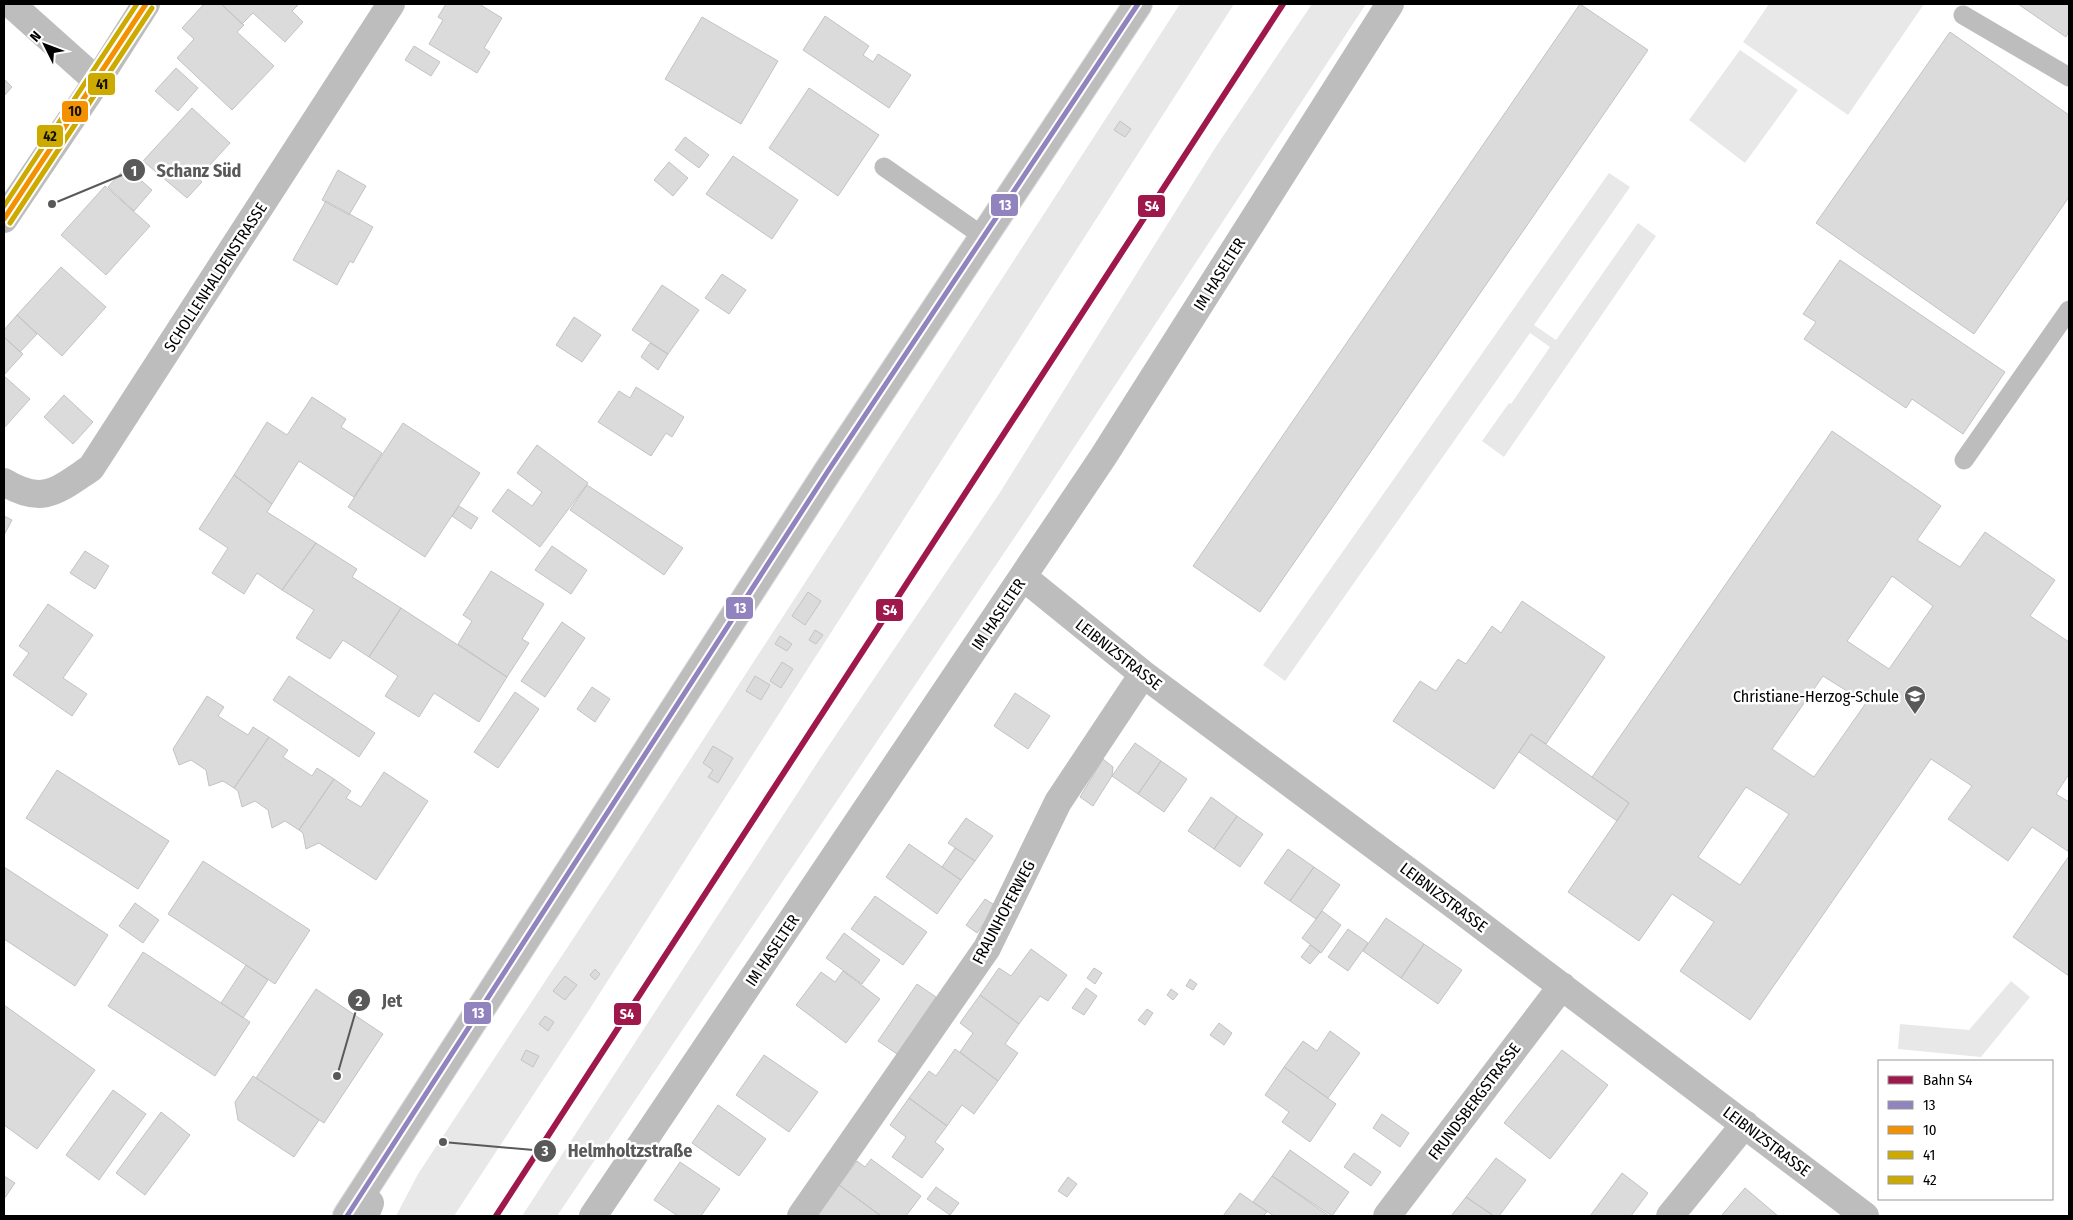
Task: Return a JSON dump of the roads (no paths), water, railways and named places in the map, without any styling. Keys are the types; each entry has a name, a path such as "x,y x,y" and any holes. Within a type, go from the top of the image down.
{"street":[{"path":"11,4 98,82"},
{"path":"4,220 98,82 146,4"},
{"name":"SCHOLLENHALDENSTRASSE","path":"4,482 22,493 55,492 91,468 391,4"},
{"path":"357,1210 812,494 1138,4"},
{"name":"IM HASELTER","path":"593,1216 1108,448 1390,4"},
{"name":"LEIBNIZSTRASSE","path":"1023,577 1142,674 1562,986 1865,1216"},
{"name":"FRAUNHOFERWEG","path":"801,1216 987,948 1058,802 1142,674"},
{"name":"FRUNDSBERGSTRASSE","path":"1387,1216 1562,986"},
{"path":"1670,1216 1745,1124"}],"lane":[{"path":"1963,15 2069,77"},
{"path":"884,167 984,236"},
{"path":"1964,460 2069,310"}],"rail line":[{"name":"S4","path":"496,1216 1283,4"}],"place":[{"name":"Schanz Süd","path":"52,204"},
{"name":"Christiane-Herzog-Schule","path":"1915,715"},
{"name":"Jet","path":"337,1076"},
{"name":"Helmholtzstraße","path":"443,1142"}]}
